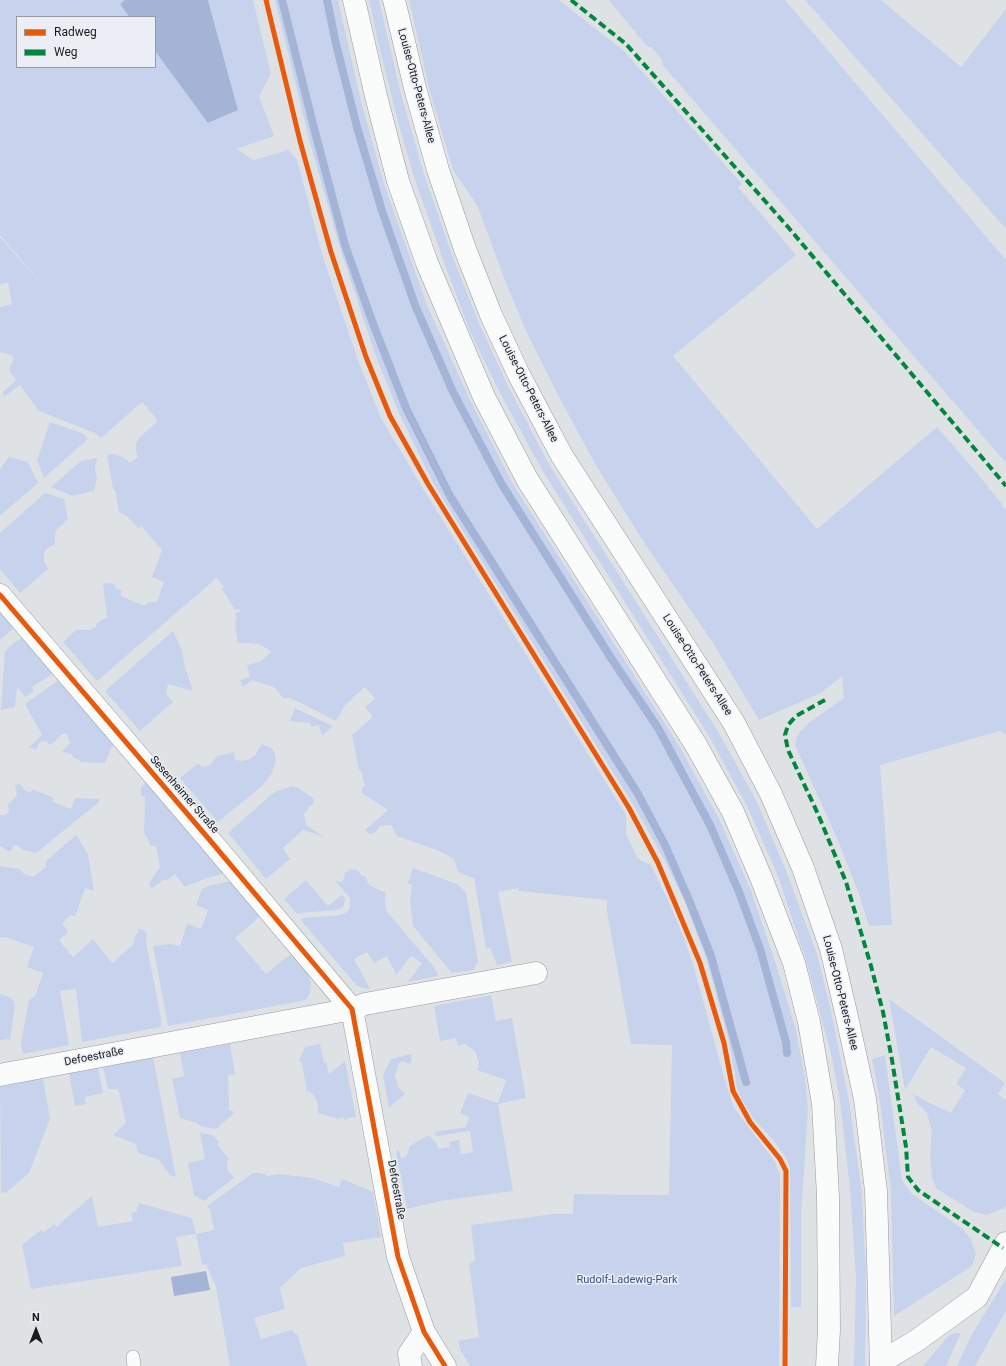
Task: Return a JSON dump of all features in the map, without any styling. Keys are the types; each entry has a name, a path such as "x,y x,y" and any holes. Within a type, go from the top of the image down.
{"main road":[{"path":"354,0 376,96 398,181 427,264 484,397 527,479 696,745 732,812 762,880 794,963 809,1022 823,1104 828,1196 829,1330 827,1366"},
{"name":"Louise-Otto-Peters-Allee","path":"394,0 415,88 438,170 465,249 491,315 518,375 562,456 734,723 771,794 803,868 831,949 848,1017 864,1099 876,1191 881,1364"},
{"name":"Sesenheimer Straße","path":"0,595 352,1009"},
{"name":"Defoestraße","path":"0,1075 352,1009 365,1004 536,973"},
{"name":"Defoestraße","path":"352,1009 398,1257 424,1332 445,1366"},
{"path":"881,1364 916,1341 976,1297 1006,1243"},
{"path":"411,1366 409,1354 424,1332"}],"green space":[{"name":"Rudolf-Ladewig-Park","path":"0,0 125,0 120,4 128,16 16,16 16,68 156,68 156,52 209,123 238,110 208,0 253,0 271,74 259,96 274,136 236,149 254,160 288,150 297,159 322,254 358,360 381,418 422,487 626,815 626,834 638,859 651,865 684,938 693,964 734,1108 775,1162 780,1176 779,1366 470,1366 461,1351 458,1341 479,1337 469,1264 475,1260 471,1225 553,1214 573,1214 574,1194 669,1195 672,1045 631,1044 607,911 607,900 519,891 518,888 498,892 512,962 497,965 490,948 486,948 474,878 458,872 454,859 439,851 397,836 391,825 380,826 376,832 371,834 365,830 388,810 362,793 362,787 365,786 361,771 359,770 352,735 373,717 365,707 375,699 365,687 346,704 336,721 290,698 283,698 274,687 252,680 243,687 240,680 250,677 247,665 260,662 271,652 258,644 238,643 235,627 235,621 237,620 235,613 240,612 239,609 235,610 222,589 224,587 216,577 211,583 97,681 63,642 76,630 90,630 96,627 97,623 107,617 103,584 114,584 116,589 121,590 121,596 144,606 149,602 157,602 164,582 152,577 162,550 141,526 138,528 127,516 119,512 107,455 114,454 120,456 130,463 138,457 136,444 139,438 158,421 142,402 101,438 95,433 39,411 20,385 4,397 3,392 16,380 9,370 14,359 12,355 0,352 0,307 12,304 8,283 0,284 0,237 52,296 0,235"},
{"path":"275,0 338,0 360,97 384,184 427,305 471,402 513,484 681,749 719,819 750,888 776,964 796,1030 805,1079 808,1109 801,1216 801,1307 791,1307 790,1168 785,1156 774,1141 753,1118 742,1100 737,1088 729,1041 707,961 685,902 665,861 634,806 432,481 398,411 375,354 340,248 309,139"},
{"path":"369,0 379,0 400,90 424,174 452,255 479,323 508,386 550,466 719,733 757,802 787,873 818,957 833,1020 849,1101 862,1193 866,1277 865,1366 854,1366 856,1277 850,1189 840,1101 832,1058 806,960 778,876 747,806 710,738 542,470 498,389 469,329 414,177 399,126"},
{"path":"409,0 559,0 623,50 742,184 738,187 796,255 673,356 817,529 937,427 972,467 1001,503 1003,508 1006,509 1006,735 1000,731 880,765 892,925 869,926 859,894 839,843 795,745 799,733 810,722 844,698 842,676 821,693 759,720 713,643 641,538 594,462 558,395 526,331 506,283 477,205 453,170 429,88"},
{"path":"609,0 785,0 1006,260 1006,463 662,64 663,61 651,47 648,47 640,38"},
{"path":"805,0 881,0 961,67 1006,9 1006,229"},
{"path":"50,422 84,434 88,439 44,478 37,460"},
{"path":"9,457 28,462 38,483 0,516 0,469"},
{"path":"97,458 95,469 97,478 94,491 72,496 51,487 81,461"},
{"path":"45,493 64,499 68,519 57,529 55,544 46,549 44,554 44,561 48,569 20,593 0,569 0,533"},
{"path":"0,610 15,627 0,640"},
{"path":"173,631 182,650 185,667 193,691 168,684 166,694 173,702 140,731 105,691"},
{"path":"24,637 54,673 32,687 34,691 25,697 17,687 15,707 1,710 5,651 15,642"},
{"path":"60,679 115,745 111,748 105,763 80,762 80,760 74,758 71,754 62,752 70,743 66,733 61,735 51,745 45,741 40,742 36,750 29,747 42,735 25,704"},
{"path":"295,708 333,726 322,736 319,725 311,727 310,723 290,721"},
{"path":"262,744 272,748 275,754 276,761 271,775 262,786 218,822 180,778 197,764 204,767 210,765 217,756 234,752 235,760 243,761 250,759 255,755"},
{"path":"147,782 226,873 204,879 185,887 175,874 166,881 164,879 151,889 149,883 160,867 156,846 151,846 144,832 145,797 141,796 141,787"},
{"path":"19,784 24,790 29,792 34,790 54,798 53,802 71,809 75,798 99,799 99,802 36,853 23,850 15,844 10,852 0,846 0,815 5,815 9,812 8,804 17,796 15,785"},
{"path":"292,786 297,787 313,798 314,802 304,814 306,825 324,837 303,830 283,848 290,859 266,879 228,833 272,794"},
{"path":"76,835 88,854 94,891 85,888 75,917 71,915 62,923 68,932 59,940 73,957 93,939 112,963 133,945 138,929 144,930 147,935 146,942 161,1018 161,1027 82,1042 76,989 60,991 69,1045 23,1054 21,1043 29,1000 35,996 43,973 27,967 34,947 5,937 0,937 0,866 20,869 24,874 33,877 46,867 46,861"},
{"path":"413,868 457,884 466,893 478,961 474,970 452,973 413,926 410,900 412,885 408,883"},
{"path":"351,869 358,870 361,875 365,876 369,885 386,893 385,903 387,912 434,967 438,974 437,976 408,982 422,963 411,956 397,976 387,956 374,963 367,952 354,959 370,989 362,988 356,985 301,920 303,918 341,915 347,912 350,908 350,898 335,881 341,882 345,873"},
{"path":"306,880 328,906 342,895 345,899 343,907 336,910 297,914 284,899"},
{"path":"233,881 261,914 235,938 266,974 288,956 293,955 308,971 311,984 310,993 307,999 302,1001 168,1026 153,946 170,944 180,946 187,924 201,929 208,910 196,905 202,889 211,885"},
{"path":"0,994 9,997 13,1000 15,1005 10,1040 0,1040"},
{"path":"491,995 496,1021 512,1018 526,1098 498,1104 513,1191 440,1201 407,1209 396,1151 399,1150 401,1158 406,1157 410,1146 429,1135 437,1144 438,1149 450,1147 449,1142 459,1140 461,1154 473,1152 470,1131 437,1136 434,1132 466,1127 469,1117 460,1113 468,1093 498,1103 506,1080 477,1070 479,1063 475,1051 465,1044 458,1046 456,1038 440,1041 434,1006"},
{"path":"889,999 1005,1083 998,1094 1006,1100 1006,1206 1004,1208 987,1215 974,1212 937,1189 932,1178 930,1155 932,1132 927,1113 917,1103 913,1094 951,1113 965,1090 956,1084 966,1068 931,1047 905,1090"},
{"path":"230,1044 235,1074 228,1075 229,1110 235,1112 216,1129 200,1126 197,1123 180,1118 172,1079 184,1076 180,1053"},
{"path":"320,1044 324,1063 326,1062 329,1074 345,1061 356,1117 345,1120 343,1117 339,1119 318,1113 318,1104 315,1097 309,1091 307,1093 302,1063 299,1060 305,1047"},
{"path":"411,1054 412,1061 409,1064 403,1061 399,1063 395,1076 399,1088 405,1094 389,1108 383,1075 391,1059"},
{"path":"885,1055 902,1180 911,1193 964,1230 971,1240 976,1254 972,1266 894,1316 891,1192 880,1102 872,1059"},
{"path":"153,1057 176,1177 170,1175 159,1160 138,1153 136,1144 113,1135 126,1123 119,1092 117,1089 108,1089 103,1067"},
{"path":"98,1068 103,1093 85,1097 86,1104 75,1106 69,1073"},
{"path":"43,1078 50,1119 29,1173 7,1192 1,1193 0,1087"},
{"path":"200,1133 213,1135 219,1142 217,1144 229,1159 227,1162 228,1171 234,1178 204,1201 194,1195 188,1163 205,1159"},
{"path":"253,1173 261,1173 268,1176 279,1174 312,1178 339,1187 342,1179 373,1192 381,1237 343,1243 345,1256 301,1268 280,1288 285,1309 254,1318 261,1339 292,1330 298,1336 307,1366 230,1366 216,1287 206,1264 202,1265 196,1234 214,1230 210,1209 207,1206"},
{"path":"92,1196 98,1227 133,1221 131,1213 136,1212 139,1203 192,1218 196,1234 176,1237 182,1266 31,1289 22,1245 41,1230 44,1232 54,1224 56,1227"},
{"path":"1006,1279 1006,1311 975,1366 957,1366 972,1334"},
{"path":"961,1333 946,1366 923,1366 949,1335"}],"shaded area":[{"path":"125,0 208,0 238,110 208,123 156,52 156,16 128,16 120,4"},
{"path":"206,1271 210,1290 174,1296 171,1277"}],"waterway":[{"path":"282,0 345,245 372,321 406,408 450,496 638,794 665,845 711,956 746,1082"},
{"path":"327,0 336,44 357,127 382,211 415,305 453,392 501,483 611,658 658,728 710,825 739,892 760,949 786,1042 787,1053"}],"marked path":[{"path":"571,0 626,44 788,227 1006,486"},
{"path":"825,700 796,716 788,725 785,735 788,750 818,814 846,882 871,966 883,1012 892,1060 906,1147 908,1177 918,1190 1003,1248"}],"cycle path":[{"path":"266,0 300,141 331,252 366,357 390,416 428,484 629,808 658,863 700,963 724,1043 733,1091 750,1122 780,1159 786,1171 785,1366"},
{"path":"0,595 352,1009 398,1257 424,1332 445,1366"}]}
